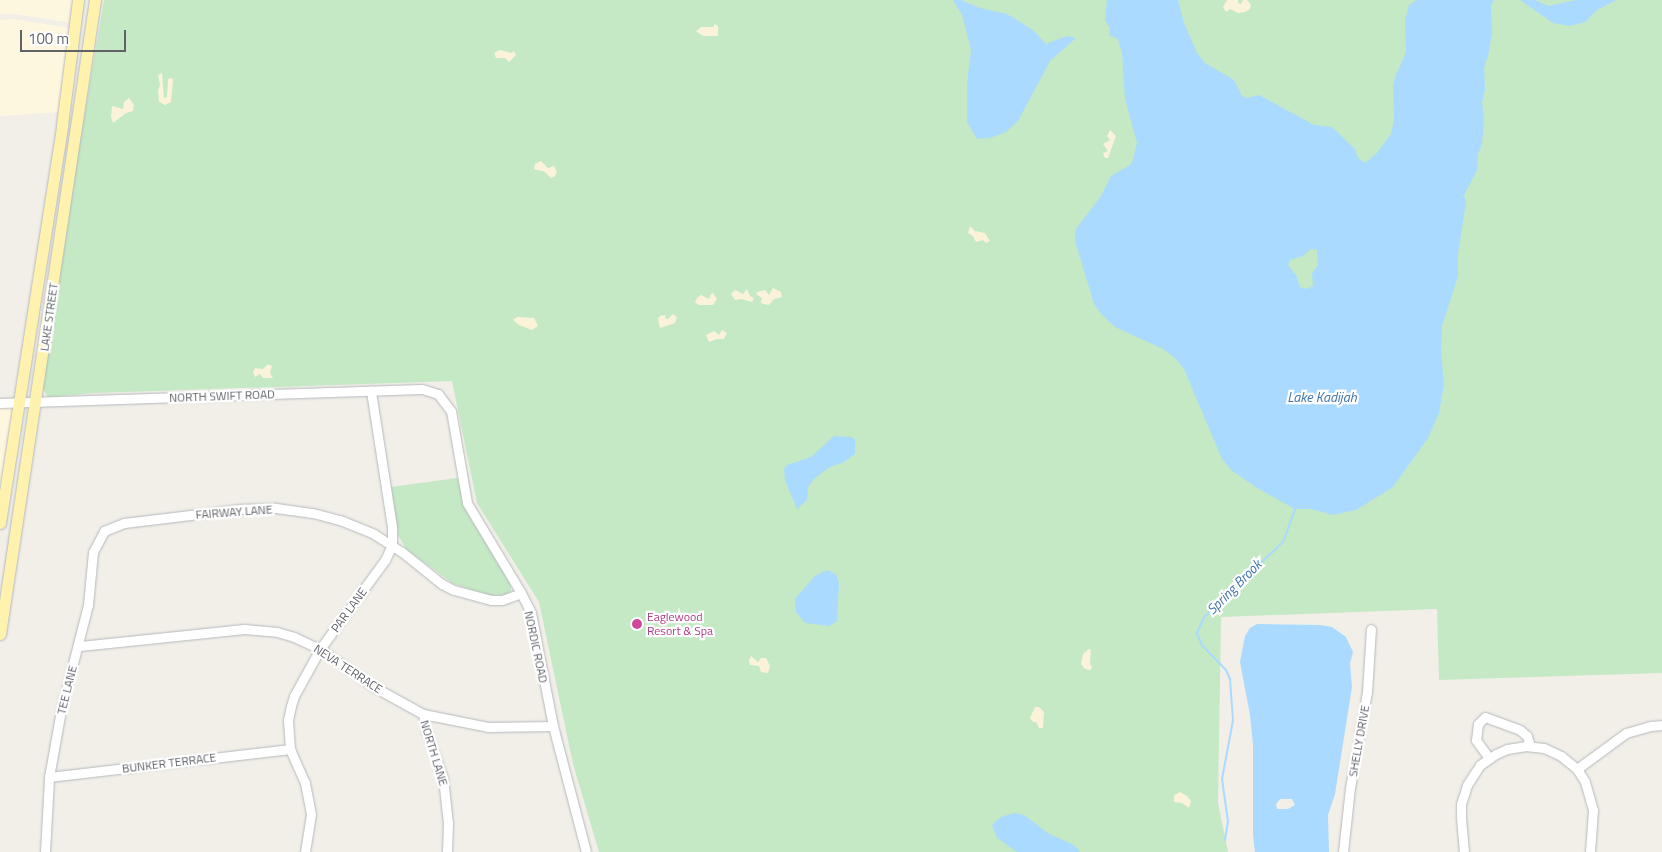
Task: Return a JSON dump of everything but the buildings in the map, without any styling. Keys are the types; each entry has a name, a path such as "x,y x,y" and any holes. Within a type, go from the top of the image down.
{"main road":[{"name":"LAKE STREET","path":"0,523 60,134 78,0"},
{"name":"LAKE STREET","path":"0,634 95,0"}],"street":[{"name":"NORTH SWIFT ROAD","path":"0,403 422,389 433,392 442,398"},
{"path":"371,391 392,527 392,545"},
{"name":"NORDIC ROAD","path":"442,398 451,411 467,502 522,593 533,624 554,726 586,852"},
{"name":"FAIRWAY LANE","path":"104,531 124,523 240,509 276,508 313,513 340,520 374,534 392,545 442,584 460,592 491,600 502,600 522,593"},
{"name":"TEE LANE","path":"45,852 49,776 61,710 80,646 91,590 93,552 104,531"},
{"name":"PAR LANE","path":"306,852 310,831 309,800 290,748 288,720 291,706 320,649 385,560 392,545"},
{"name":"NEVA TERRACE","path":"80,646 244,629 277,632 294,637 320,649 374,687 422,714 488,726 554,726"},
{"name":"SHELLY DRIVE","path":"1343,852 1352,774 1367,692 1371,629"},
{"name":"NORTH LANE","path":"422,714 443,778 448,822 447,852"},
{"path":"1489,758 1476,740 1478,724 1485,717 1520,730 1527,736 1530,746"},
{"path":"1577,769 1626,732 1662,725"},
{"path":"1464,852 1461,804 1467,785 1477,769 1489,758 1507,749 1530,746 1556,753 1577,769 1590,795 1592,810 1590,852"},
{"name":"BUNKER TERRACE","path":"49,776 290,748"}],"shaded area":[{"path":"0,0 75,0 72,23 14,14 0,14"},
{"path":"11,19 71,28 59,112 0,116 0,20"},
{"path":"15,405 0,501 0,406"}],"green space":[{"path":"104,0 1662,0 1662,673 1439,680 1437,609 1221,617 1218,803 1228,852 599,852 573,764 539,602 477,503 452,381 95,393 48,397 39,382"},
{"path":"457,478 468,514 511,582 511,591 508,595 484,595 452,583 406,549 398,535 391,487"}],"sand":[{"path":"1227,0 1238,0 1238,3 1241,4 1243,0 1247,0 1251,5 1250,9 1238,13 1230,9 1226,12 1223,7"},
{"path":"715,24 718,26 718,36 703,36 696,31 701,27 713,27"},
{"path":"500,50 511,53 514,51 516,55 509,62 505,58 496,58 494,53"},
{"path":"162,73 164,98 167,97 168,79 172,78 173,80 171,102 165,105 159,102 158,91 160,85 158,75"},
{"path":"129,98 134,105 133,111 126,113 113,123 111,117 112,106 123,109 124,102"},
{"path":"1110,130 1116,136 1108,158 1105,158 1103,153 1108,151 1103,144 1110,140 1107,136"},
{"path":"541,161 548,168 554,166 557,172 554,177 551,178 545,172 534,169 535,164"},
{"path":"970,226 975,231 985,233 990,241 986,243 983,240 976,242 973,236 968,233"},
{"path":"773,288 781,292 782,297 774,299 769,305 761,303 762,298 756,294 757,292 765,290 769,295"},
{"path":"747,289 750,296 754,298 752,302 742,299 735,300 731,294 735,290 743,294"},
{"path":"713,293 717,299 713,305 699,305 695,302 701,295 709,299"},
{"path":"673,314 677,317 675,323 660,328 658,319 660,316 665,315 666,319 668,319"},
{"path":"517,317 534,318 538,326 532,330 519,325 513,320"},
{"path":"722,330 727,333 724,339 709,342 706,335 714,331 719,335"},
{"path":"268,364 272,366 270,373 273,378 263,378 260,374 255,377 253,372 255,368 263,369"},
{"path":"1089,649 1091,650 1090,663 1092,668 1090,670 1085,669 1081,664 1083,654"},
{"path":"751,656 758,662 761,658 766,658 770,666 768,673 761,672 759,666 750,665 749,660"},
{"path":"1035,707 1039,707 1044,712 1043,728 1039,728 1036,722 1033,722 1030,718"},
{"path":"1180,792 1191,801 1189,808 1182,803 1174,802 1174,795"}],"water":[{"path":"953,0 961,0 980,8 1007,14 1033,30 1046,44 1067,36 1076,38 1050,61 1018,121 1006,132 990,138 977,139 967,122 967,84 971,50 962,15"},
{"name":"Lake Kadijah","path":"1107,0 1178,0 1184,23 1197,53 1205,63 1234,80 1242,96 1247,98 1259,95 1314,125 1332,127 1355,149 1358,158 1365,163 1377,153 1391,134 1394,119 1393,87 1395,77 1406,52 1405,20 1409,5 1417,0 1494,0 1491,5 1492,33 1484,68 1485,89 1482,103 1484,120 1482,144 1478,154 1477,170 1464,195 1466,202 1458,254 1458,276 1442,326 1441,351 1444,384 1439,413 1428,438 1393,487 1356,510 1333,515 1311,509 1295,509 1257,488 1231,470 1222,459 1184,369 1175,358 1163,349 1115,327 1102,315 1094,304 1075,241 1076,229 1101,196 1111,176 1130,165 1137,143 1125,99 1122,54 1118,39 1109,35 1110,28 1105,20","holes":["1311,249 1317,250 1318,265 1312,273 1313,286 1307,289 1300,287 1296,275 1288,265 1290,260 1303,256"]},
{"path":"1520,0 1535,0 1549,6 1575,0 1616,0 1597,10 1585,22 1570,26 1553,23"},
{"path":"834,436 855,439 855,454 844,462 828,468 814,479 808,487 807,500 797,509 785,480 784,469 787,465 811,457"},
{"path":"827,570 836,574 839,583 837,621 829,626 805,623 796,612 795,599 815,576"},
{"path":"1257,624 1320,625 1332,627 1346,637 1353,652 1350,664 1352,687 1335,794 1328,815 1329,852 1255,852 1253,835 1253,745 1250,715 1240,662 1245,636 1250,628","holes":["1280,799 1292,799 1295,805 1288,809 1277,809 1276,804"]},
{"path":"1014,813 1024,815 1049,834 1074,845 1080,852 1017,852 997,838 992,825 1001,817"}],"waterway":[{"name":"Spring Brook","path":"1225,840 1228,822 1222,779 1233,720 1230,679 1226,670 1202,645 1197,633 1204,617 1219,604 1241,576 1262,562 1283,542 1295,509"}],"place":[{"name":"Eaglewood Resort & Spa","path":"637,624"}]}
